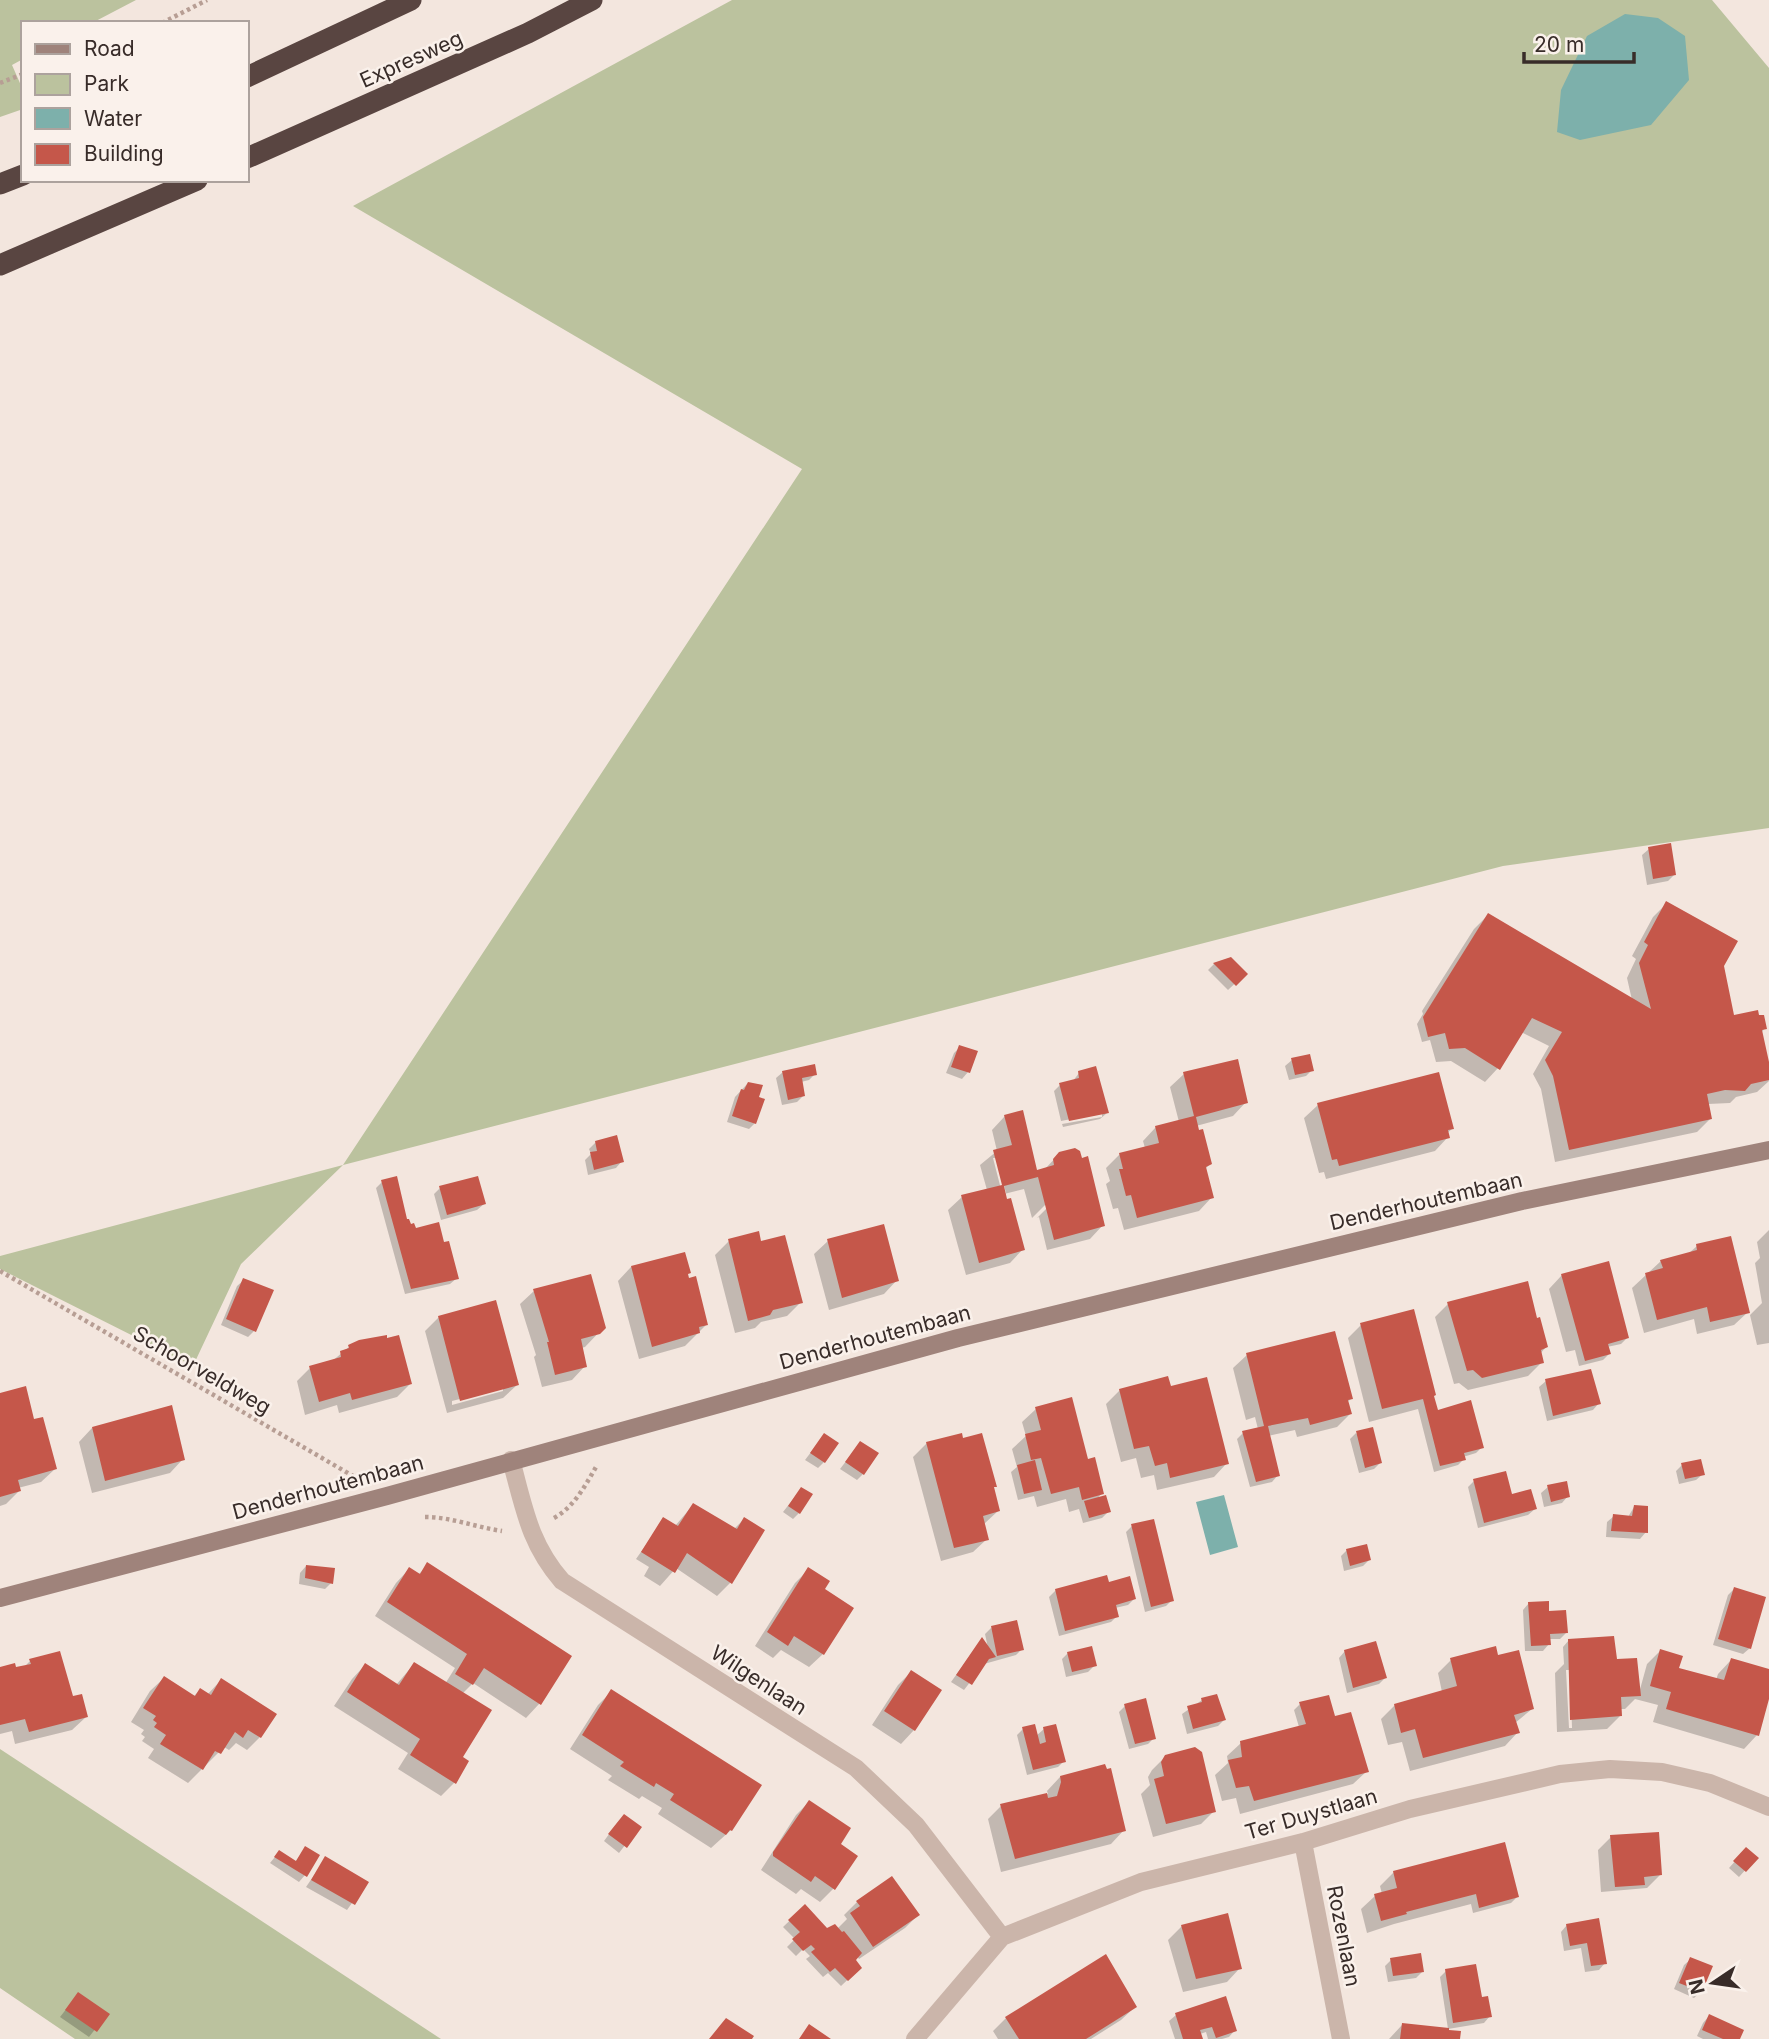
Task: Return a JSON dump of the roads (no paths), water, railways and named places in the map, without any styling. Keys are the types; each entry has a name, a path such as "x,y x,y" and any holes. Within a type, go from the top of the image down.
{"highway":[{"path":"248,76 411,0"},
{"name":"Expresweg","path":"248,158 528,33 592,0"},
{"path":"0,184 21,176"},
{"path":"0,265 192,182"}],"street":[{"name":"Denderhoutembaan","path":"0,1598 387,1496 972,1334 1522,1201 1769,1150"},
{"name":"Wilgenlaan","path":"511,1460 530,1533 548,1564 562,1581 856,1769 916,1825 1002,1937"},
{"name":"Ter Duystlaan","path":"915,2039 1002,1937 1141,1882 1303,1842 1410,1810 1560,1774 1610,1769 1662,1772 1710,1783 1769,1807"},
{"name":"Rozenlaan","path":"1303,1842 1341,2039"}],"water":[{"path":"1625,14 1658,18 1685,36 1689,80 1651,125 1580,140 1557,132 1561,90 1587,36"},
{"path":"1224,1495 1238,1547 1210,1555 1196,1502"}]}
